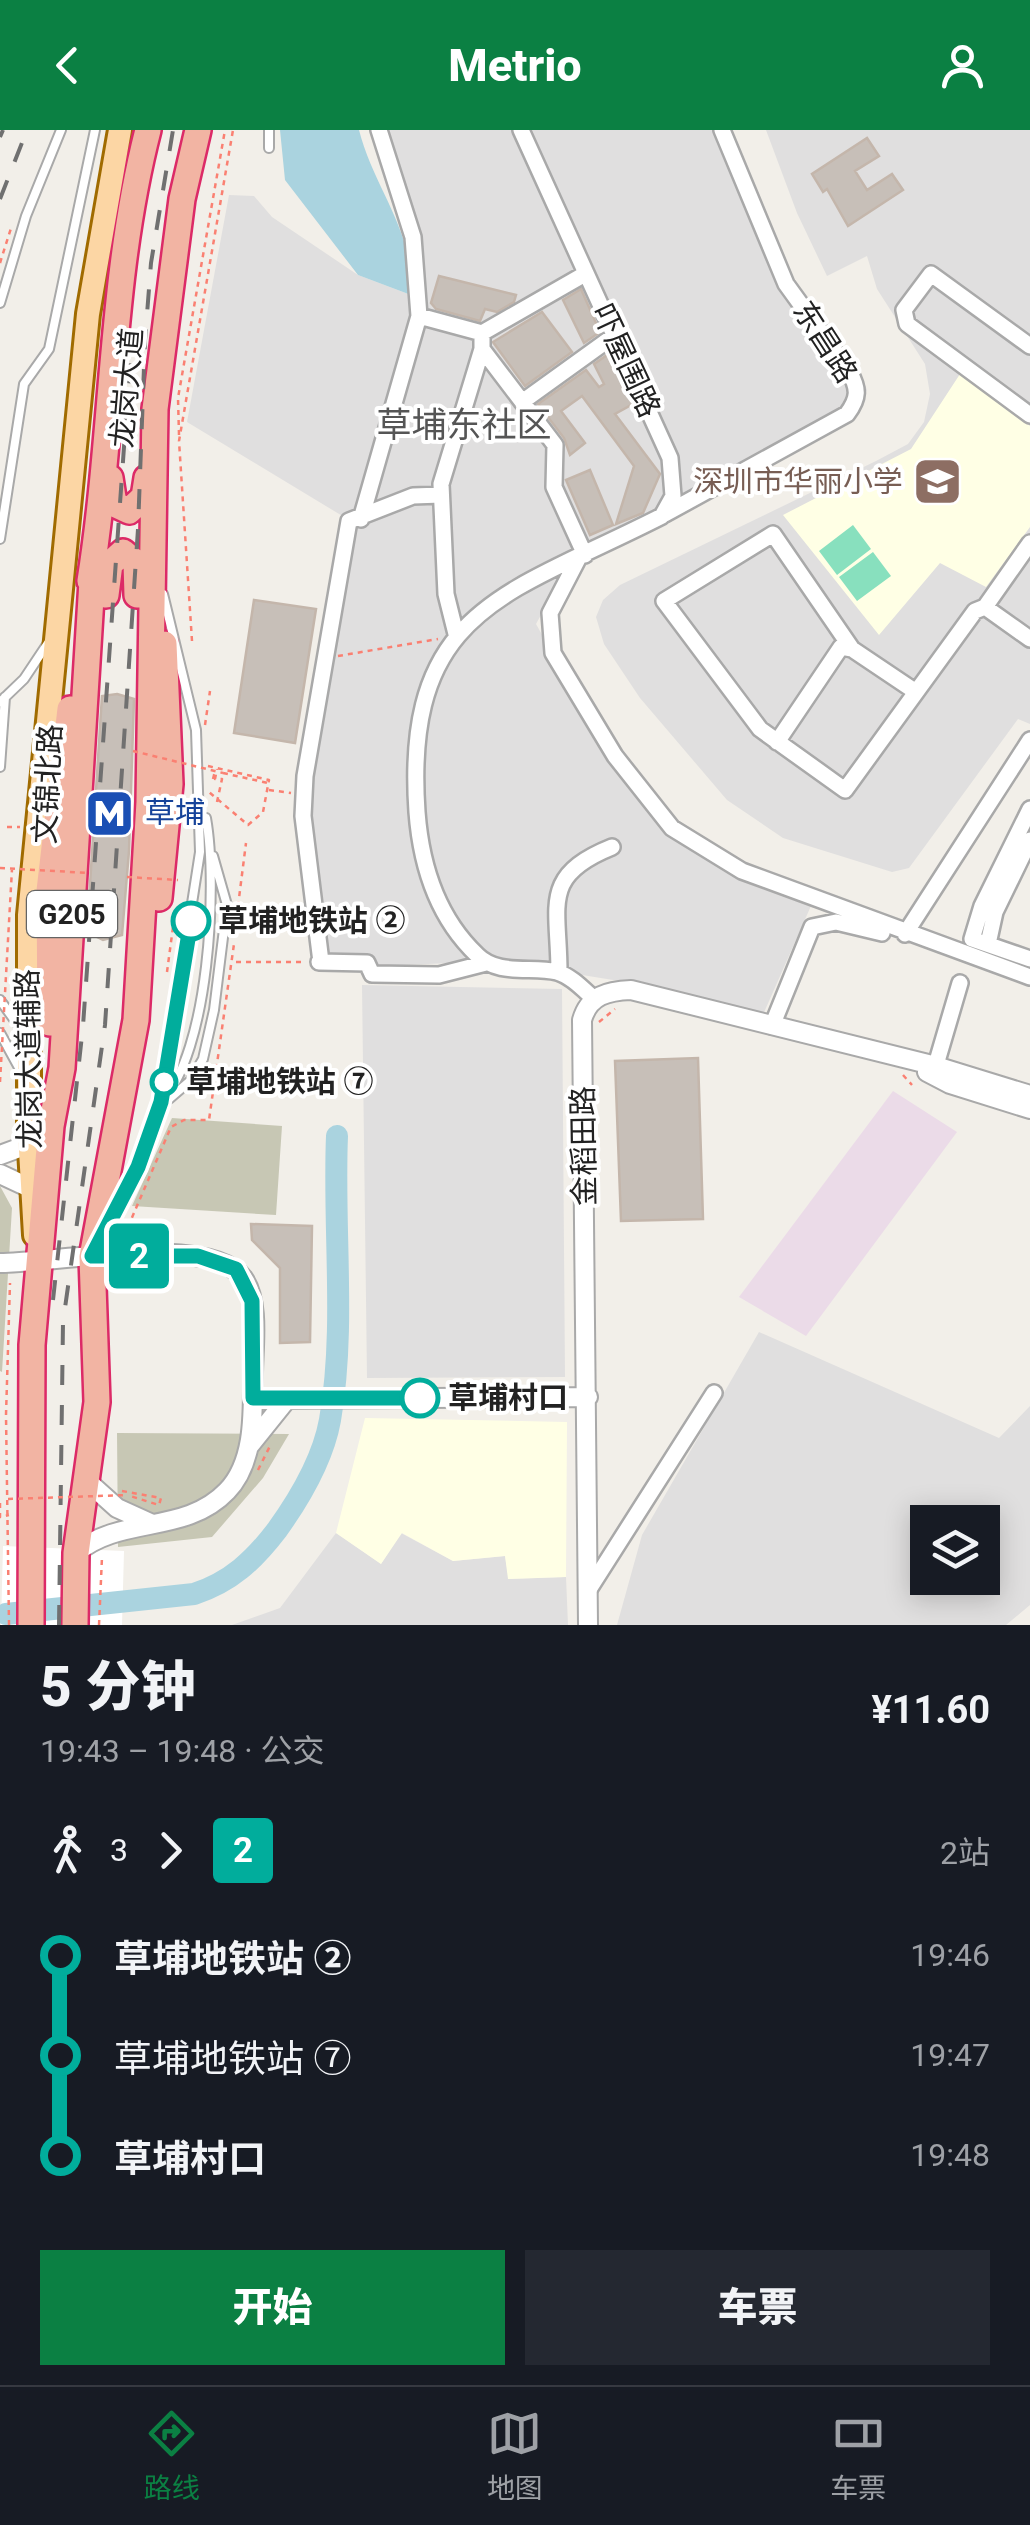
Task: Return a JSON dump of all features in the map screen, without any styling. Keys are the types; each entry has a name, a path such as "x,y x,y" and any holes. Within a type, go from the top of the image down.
{"highway":[{"name":"龙岗大道","path":"93,565 108,458 123,265 148,130"},
{"name":"龙岗大道","path":"146,844 148,655 154,554 152,441 174,248 198,130"},
{"path":"108,458 114,504 129,512 144,497 152,441"},
{"path":"83,863 108,576 113,558 124,552 134,558 137,569 137,720 146,844"},
{"path":"136,1020 157,923 170,784 164,629 154,554"},
{"path":"40,1130 49,890 68,716 93,565"},
{"name":"文锦北路","path":"22,1544 32,1345 41,1262 40,1130 62,1068 83,863 93,565"},
{"name":"G205","path":"74,1625 76,1553 97,1402 92,1256 136,1020 146,844"},
{"name":"G205","path":"22,1544 31,1625"}],"main road":[{"name":"龙岗大道","path":"61,617 88,314 120,130"},
{"name":"龙岗大道辅路","path":"41,1262 30,1188 40,1130 31,1097 29,915 61,617"}],"street":[{"path":"361,519 419,316 413,237 380,130"},
{"name":"吓屋围路","path":"521,130 670,458 673,496 662,516"},
{"name":"东昌路","path":"662,516 756,468 847,414 857,401 858,386 849,371 786,284 722,130"},
{"path":"454,636 446,594 441,484 482,341 585,274"},
{"path":"1030,346 931,274 904,310 907,324 1030,414"},
{"path":"419,316 482,341 555,444 554,487 582,557"},
{"path":"522,402 615,335"},
{"path":"442,495 412,496 349,521 305,776 303,816 314,962 367,963 372,974 439,975 486,963 558,972 594,998 631,990 772,1026 903,1067 1030,1095"},
{"path":"486,963 450,924 434,893 418,827 415,779 421,704 454,636 511,591 662,516"},
{"path":"916,692 852,649 773,534 664,602 760,729 845,790 975,611 985,606 1030,543"},
{"path":"582,557 550,613 553,653 574,692 648,802 698,848 742,871 1030,977"},
{"path":"985,606 1030,639"},
{"path":"777,742 840,647 852,649"},
{"path":"906,934 1030,740"},
{"path":"980,942 982,906 1030,809"},
{"path":"980,942 1030,840"},
{"path":"558,972 560,884 579,860 612,847"},
{"path":"772,1026 812,927 836,922 906,934"},
{"path":"980,942 1030,959"},
{"path":"935,1071 960,983"},
{"name":"金稻田路","path":"588,1625 582,1020 594,998"},
{"path":"935,1071 1030,1109"},
{"path":"0,1156 19,1148 40,1130"},
{"path":"0,1174 30,1188"},
{"path":"0,1264 92,1256 198,1256 236,1269 252,1301 253,1398 249,1446 239,1475 218,1500 188,1517 110,1532 76,1553"},
{"path":"588,1591 714,1393"},
{"path":"253,1398 588,1397"},
{"path":"249,1446 287,1400"},
{"path":"88,1482 117,1508 155,1525"}],"lane":[{"path":"0,303 26,216 62,130"},
{"path":"0,538 24,384 49,349 95,130"},
{"path":"269,130 269,148"},
{"path":"154,554 196,730 211,852 211,920 192,1048 182,1076 161,1102"},
{"path":"0,768 2,699 36,663 61,617"},
{"path":"92,1256 138,1167 161,1102 195,900 202,797"},
{"path":"161,1102 182,1090 197,1071 214,1010 227,905 226,889 211,852"},
{"path":"0,1000 24,1034 30,1054"},
{"path":"0,1033 31,1097"}],"path":[{"path":"192,641 178,398 225,130"},
{"path":"180,441 232,130"},
{"path":"327,658 411,640 454,636"},
{"path":"206,737 210,691"},
{"path":"133,752 216,769"},
{"path":"205,765 216,769 269,784 263,812 248,824 217,802 207,787 205,765"},
{"path":"216,769 215,779 222,780 217,802"},
{"path":"237,913 246,843"},
{"path":"0,868 83,863"},
{"path":"0,1082 12,869"},
{"path":"127,878 178,880"},
{"path":"167,972 176,899"},
{"path":"124,1238 172,1127 184,1120 210,1120 234,941"},
{"path":"234,962 314,962"},
{"path":"594,1028 620,1006"},
{"path":"903,1067 912,1085"},
{"path":"9,1625 22,1544 6,1467 10,1283"},
{"path":"0,1471 6,1467"},
{"path":"0,1503 0,1516 9,1516 8,1499 126,1495 158,1505 161,1498 134,1490 122,1491"},
{"path":"99,1625 103,1552"}],"shaded area":[{"path":"380,130 728,130 790,281 861,375 867,390 858,412 829,432 763,465 588,544 563,486 556,444 481,336 424,307 423,261"},
{"path":"766,130 1030,130 1030,724 1018,719 909,868 892,872 783,838 727,800 640,698 604,644 596,617 603,600 620,585 908,444 924,422 930,394 925,364 877,289 867,256 827,276 797,213"},
{"path":"229,195 254,196 272,217 358,275 411,295 425,321 477,338 553,446 547,483 578,547 536,624 574,692 683,834 814,899 762,1017 644,985 495,961 316,969 301,879 304,792 349,520 187,422"},
{"name":"深圳市华丽小学","path":"960,374 1030,426 1030,527 986,587 940,563 879,635 783,515 911,449"},
{"path":"362,985 562,989 565,1377 367,1378"},
{"path":"893,1091 957,1132 806,1336 739,1297"},
{"path":"172,1118 282,1126 276,1215 132,1206"},
{"path":"0,1186 12,1208 2,1372 0,1371"},
{"path":"759,1332 999,1438 1030,1406 1030,1605 1006,1625 617,1625 642,1535"},
{"path":"365,1418 567,1422 566,1577 508,1579 505,1556 453,1561 402,1533 381,1564 336,1533"},
{"path":"117,1433 289,1434 263,1478 212,1537 118,1547"},
{"path":"336,1533 381,1564 401,1533 453,1561 505,1556 509,1579 566,1577 568,1625 232,1625 280,1608"}],"green space":[{"path":"853,525 871,549 837,575 819,551"},
{"path":"873,552 891,576 857,601 839,577"}],"water":[{"path":"280,130 359,130 407,251 411,295 358,275 285,180"}],"pier":[{"path":"3,1546 124,1551 122,1625 1,1625"}],"building":[{"path":"867,138 879,156 855,171 867,190 892,174 903,190 848,226 827,189 823,192 812,174"},
{"path":"439,276 516,295 514,302 497,312 485,309 480,321 436,309 431,303"},
{"path":"581,289 600,332 584,343 563,300"},
{"path":"542,312 572,352 525,386 493,342"},
{"path":"610,353 633,404 615,414 660,474 643,513 616,524 634,466 582,396 561,411 585,443 570,455 564,438 538,404 586,370 599,387 604,384 594,364"},
{"path":"590,470 613,525 590,535 566,480"},
{"path":"254,600 316,609 295,743 234,733"},
{"path":"117,694 134,699 129,851 122,935 103,940 87,932 102,696"},
{"path":"698,1058 703,1219 621,1221 615,1061"},
{"path":"251,1224 312,1226 310,1342 280,1343 280,1268 252,1240"}],"waterway":[{"path":"6,1614 194,1594 241,1569 286,1518 322,1449 335,1385 337,1136"}],"railway":[{"path":"0,137 3,130"},
{"path":"0,199 27,130"},
{"path":"59,1625 63,1322 105,1025 138,529 145,340 151,263 173,130"},
{"path":"53,1300 83,1026 132,334"}],"bus line":[{"name":"2","path":"191,921 161,1102 138,1167 92,1256 198,1256 236,1269 252,1301 253,1398 420,1398"}],"place":[{"name":"深圳市华丽小学","path":"938,482"},
{"name":"草埔","path":"110,813"},
{"name":"草埔地铁站 ②","path":"191,921"},
{"name":"草埔地铁站 ⑦","path":"164,1082"},
{"name":"草埔村口","path":"420,1398"}],"district":[{"name":"草埔东社区","path":"464,425"}]}
